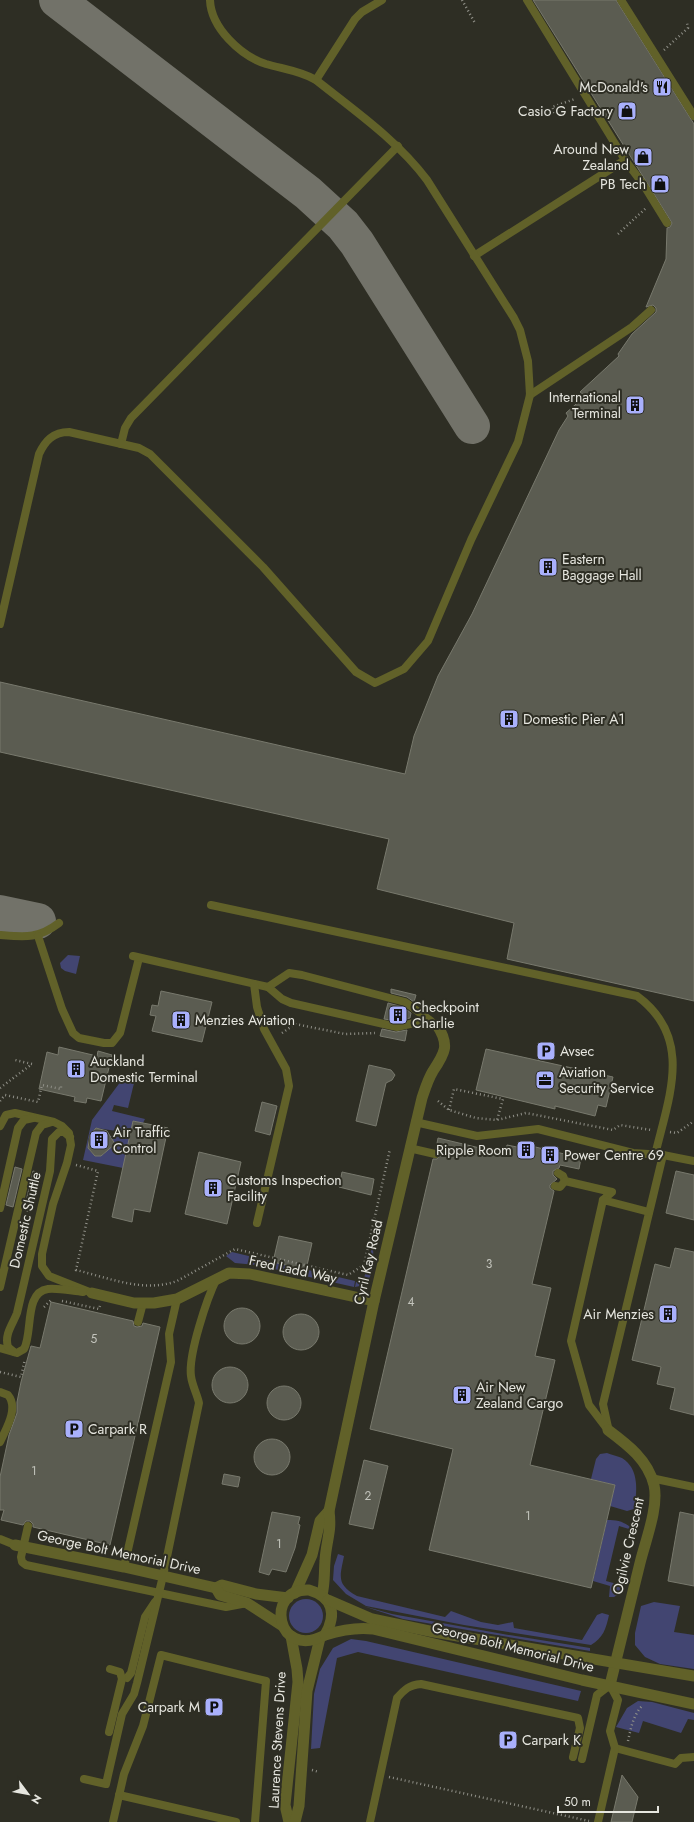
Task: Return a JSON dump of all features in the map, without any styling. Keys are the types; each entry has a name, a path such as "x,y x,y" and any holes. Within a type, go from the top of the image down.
{"street":[{"name":"Cyril Kay Road","path":"325,1598 325,1560 331,1526 329,1511 374,1301 415,1122 422,1098 433,1072 439,1064 444,1050 445,1041 432,1022"},
{"name":"Fred Ladd Way","path":"92,1293 134,1303 154,1303 177,1299 217,1277 229,1273 250,1274 374,1301"},
{"name":"Ogilvie Crescent","path":"608,1430 629,1446 647,1467 652,1478 655,1495 610,1685"},
{"name":"Cyril Kay Road","path":"291,1595 312,1555 320,1522 329,1511"},
{"name":"George Bolt Memorial Drive","path":"15,1545 124,1567 216,1588 222,1584 256,1594 291,1595"},
{"name":"George Bolt Memorial Drive","path":"216,1588 220,1595 247,1603 281,1625"},
{"path":"303,1590 309,1590 325,1598 331,1607 331,1621 322,1636 306,1641 291,1636 281,1625 281,1610 291,1595 303,1590"},
{"name":"George Bolt Memorial Drive","path":"325,1598 372,1618 473,1640 694,1676"},
{"name":"George Bolt Memorial Drive","path":"322,1636 339,1630 361,1627 374,1629 694,1704"},
{"name":"Laurence Stevens Drive","path":"289,1822 285,1806 298,1682 291,1636"},
{"name":"Laurence Stevens Drive","path":"295,1822 299,1806 307,1691 322,1636"}],"lane":[{"path":"0,624 39,454 46,442 57,433 69,432 138,448 155,459 263,567 356,672 375,683 404,669 428,641 471,540 518,442 530,395 528,361 520,330 427,180 411,159 398,146 316,80 303,73 265,64 246,53 230,40 218,26 210,0"},
{"path":"316,80 355,19 362,12 382,0"},
{"path":"526,0 625,160 643,184 667,224"},
{"path":"622,0 694,116"},
{"path":"120,444 125,428 131,418 398,146"},
{"path":"474,256 625,160"},
{"path":"530,395 632,327 651,310"},
{"path":"211,905 636,996 657,1012 664,1023 675,1056 675,1074 660,1132 659,1155 649,1212 603,1404 608,1430"},
{"path":"0,935 21,937 38,936 59,923"},
{"path":"38,936 62,1009 73,1033 78,1038 112,1043 120,1033 136,957 268,987 282,999 291,1003 397,1027 432,1022"},
{"path":"268,987 289,973 302,975 405,1002 432,1022"},
{"path":"254,984 258,1008 264,1029 286,1069 289,1086 257,1223"},
{"path":"0,1126 4,1117 8,1114 52,1122 66,1128 69,1133 71,1141 69,1153 53,1204 42,1254 42,1266 49,1276 92,1293"},
{"name":"Domestic Shuttle","path":"0,1208 18,1128 24,1120 34,1118"},
{"name":"Domestic Shuttle","path":"0,1287 36,1133 42,1125 52,1122"},
{"path":"415,1122 477,1136 538,1129 633,1153 659,1155 694,1161"},
{"name":"Domestic Shuttle","path":"16,1352 8,1347 7,1341 11,1324 17,1313 50,1171 52,1139 56,1133 61,1132 69,1135 71,1141"},
{"path":"409,1148 434,1154"},
{"path":"558,1173 563,1176 565,1181"},
{"path":"565,1181 612,1192 603,1200 571,1341 589,1405 608,1430"},
{"path":"555,1186 560,1187 565,1181"},
{"path":"603,1200 649,1212"},
{"path":"84,1779 106,1784 122,1714 134,1694 163,1576 199,1402 190,1377 191,1365 204,1307 217,1277"},
{"path":"0,1348 16,1352 24,1349 27,1344 33,1303 39,1294 48,1289 92,1293"},
{"path":"124,1567 171,1362 169,1334 177,1299"},
{"path":"138,1322 143,1303"},
{"path":"0,1392 8,1395 12,1403 8,1424 0,1442"},
{"path":"652,1478 694,1487"},
{"path":"28,1526 21,1557 22,1562 26,1565 95,1579 158,1596 226,1607 247,1603"},
{"path":"0,1539 15,1545"},
{"path":"0,1546 15,1545"},
{"path":"126,1678 131,1673 146,1614 158,1596"},
{"path":"113,1822 124,1774 143,1726 161,1655 266,1681 256,1822"},
{"path":"109,1732 122,1679 120,1672 110,1669"},
{"path":"370,1822 397,1698 405,1688 412,1685 421,1684 578,1718 580,1728 572,1757"},
{"path":"582,1759 597,1695 610,1685 618,1700 610,1731 615,1748 598,1822"},
{"path":"134,1694 143,1696 151,1694"},
{"path":"615,1748 675,1764 681,1758 694,1757"},
{"path":"110,1782 122,1785"},
{"path":"119,1795 236,1822"}],"path":[{"path":"462,0 475,23"},
{"path":"659,55 688,28 687,23"},
{"path":"554,113 552,107 576,98"},
{"path":"618,234 652,204"},
{"path":"282,1033 295,1024 345,1034 378,1033"},
{"path":"0,1088 32,1064 15,1060"},
{"path":"0,1101 5,1095 38,1102 42,1085 60,1089 61,1086"},
{"path":"449,1110 454,1089 503,1099 497,1120"},
{"path":"438,1101 449,1110 476,1118 497,1120 526,1113 613,1130 620,1125 660,1132 677,1133 694,1121"},
{"path":"71,1164 98,1170 76,1270 147,1287 167,1285 177,1281 235,1249 348,1275 364,1266 390,1149"},
{"path":"107,1283 108,1278"},
{"path":"43,1308 52,1299 99,1310 100,1306"},
{"path":"0,1372 21,1377 26,1357"},
{"path":"628,1742 634,1719 638,1710 643,1705"},
{"path":"387,1776 591,1822"}],"shaded area":[{"path":"68,955 80,956 76,974 65,971 61,968 60,963"},
{"path":"127,1073 136,1075 128,1108 114,1105 112,1111 145,1119 143,1123 133,1121 130,1133 96,1128 90,1136 88,1143 90,1150 99,1156 104,1154 108,1147 110,1136 130,1138 123,1168 83,1160 92,1120"},
{"path":"373,1243 373,1263 370,1276 362,1285 355,1287 356,1282 363,1282"},
{"path":"232,1252 355,1281 354,1287 256,1265 235,1263 226,1256"},
{"path":"607,1453 622,1458 632,1468 636,1482 634,1509 627,1511 610,1506 615,1485 591,1479 596,1459 600,1454"},
{"path":"607,1520 619,1521 630,1527 629,1529 619,1526 606,1581 617,1584 617,1581 623,1582 619,1594 614,1597 609,1597 610,1586 593,1581"},
{"path":"338,1554 344,1556 341,1569 341,1579 343,1584 350,1592 357,1596 445,1617 451,1611 481,1622 498,1625 513,1622 514,1628 582,1640 597,1615 602,1613 609,1615 608,1620 601,1636 591,1645 464,1625 366,1606 346,1594 333,1580 334,1566"},
{"path":"303,1599 309,1599 313,1600 320,1606 323,1616 322,1623 316,1630 309,1633 303,1633 299,1632 292,1626 289,1619 289,1613 290,1609 296,1602"},
{"path":"654,1602 680,1606 674,1632 694,1635 694,1669 660,1664 645,1657 635,1645 635,1633 641,1606"},
{"path":"363,1606 392,1614 590,1648 590,1651 403,1619"},
{"path":"351,1639 366,1641 581,1691 578,1701 358,1652 337,1658 320,1748 311,1749 314,1694 320,1669 333,1648"},
{"path":"638,1701 652,1702 694,1713 694,1720 688,1719 681,1733 643,1721 639,1733 616,1727 627,1708"}],"building":[{"name":"Domestic Pier A1","path":"533,0 616,0 694,124 694,1001 507,959 514,923 377,889 389,839 0,752 0,682 405,774 414,736 438,676 472,614 559,430 568,416 566,413 585,396 580,392 619,356 618,354 632,334 656,312 656,308 653,305 646,307 666,259 667,228 670,227 672,223"},
{"path":"391,989 416,995 414,1002 407,997 391,993"},
{"name":"Menzies Aviation","path":"161,991 212,1002 202,1042 152,1031 156,1016 150,1015 152,1005 158,1006"},
{"path":"388,1003 403,1007 411,1013 410,1018 397,1021 384,1019"},
{"path":"382,1029 396,1032 407,1030 405,1041 380,1036"},
{"name":"Auckland Domestic Terminal","path":"59,1047 97,1056 98,1051 112,1055 101,1101 87,1098 86,1103 74,1101 75,1097 39,1089 47,1052 58,1055"},
{"name":"Aviation Security Service","path":"486,1049 613,1077 606,1107 598,1105 595,1116 555,1106 555,1109 476,1090"},
{"path":"369,1065 391,1070 395,1075 392,1080 386,1083 376,1126 356,1121"},
{"path":"262,1102 277,1106 270,1135 255,1131"},
{"path":"133,1121 168,1128 150,1212 134,1209 132,1222 112,1217"},
{"name":"Air Traffic Control","path":"96,1128 107,1131 115,1144 101,1156 95,1156 88,1148 90,1135"},
{"name":"Air New Zealand Cargo","path":"438,1138 505,1154 507,1145 522,1148 523,1144 581,1158 579,1169 560,1165 559,1168 553,1171 553,1175 557,1179 550,1185 550,1188 554,1191 532,1284 551,1288 535,1356 555,1360 530,1465 615,1485 591,1588 429,1550 453,1449 370,1429 433,1159 437,1159 440,1155 439,1150 436,1149"},
{"name":"Customs Inspection Facility","path":"199,1152 241,1162 227,1224 185,1214"},
{"path":"15,1167 22,1169 13,1207 6,1205"},
{"path":"33,1171 40,1173 30,1212 24,1210"},
{"path":"676,1171 694,1175 694,1220 666,1213"},
{"path":"342,1172 374,1179 371,1195 339,1187"},
{"path":"279,1236 312,1243 306,1270 273,1262"},
{"name":"Air Menzies","path":"675,1248 694,1252 694,1415 670,1409 675,1388 657,1384 661,1367 632,1360 655,1264 670,1268"},
{"name":"Carpark R","path":"51,1302 133,1321 134,1326 137,1327 142,1326 143,1323 160,1327 110,1545 33,1527 33,1524 30,1521 26,1521 23,1525 1,1520 4,1510 0,1510 0,1477 9,1435 17,1413 17,1402 21,1382 31,1346 40,1348"},
{"path":"246,1308 255,1313 259,1319 259,1333 255,1339 246,1344 238,1344 229,1339 225,1333 224,1322 229,1313 235,1309"},
{"path":"305,1314 314,1319 318,1325 318,1339 314,1345 305,1350 297,1350 288,1345 284,1339 283,1328 288,1319 294,1315"},
{"path":"234,1367 243,1372 247,1378 247,1392 243,1398 234,1403 226,1403 217,1398 213,1392 212,1381 217,1372 223,1368"},
{"path":"287,1386 294,1388 299,1393 301,1403 299,1413 294,1418 281,1420 274,1418 269,1413 267,1400 269,1393 274,1388"},
{"path":"272,1439 282,1442 287,1447 290,1457 287,1467 282,1472 272,1475 262,1472 257,1467 254,1457 257,1447 262,1442"},
{"path":"364,1460 388,1466 373,1529 349,1524"},
{"path":"224,1474 240,1477 238,1487 222,1484"},
{"path":"272,1512 300,1517 298,1524 300,1525 295,1548 286,1572 272,1569 269,1575 259,1572"},
{"path":"680,1512 694,1515 694,1586 668,1581"},
{"path":"622,1775 638,1797 632,1822 611,1822"}],"taxiway":[{"path":"57,0 308,193 343,225 357,243 472,426"},
{"path":"0,913 38,921"}],"place":[{"name":"McDonald's","path":"662,87"},
{"name":"Casio G Factory","path":"627,111"},
{"name":"Around New Zealand","path":"643,157"},
{"name":"PB Tech","path":"660,184"},
{"name":"International Terminal","path":"635,405"},
{"name":"Eastern Baggage Hall","path":"548,567"},
{"name":"Domestic Pier A1","path":"509,719"},
{"name":"Checkpoint Charlie","path":"398,1015"},
{"name":"Menzies Aviation","path":"181,1020"},
{"name":"Avsec","path":"546,1051"},
{"name":"Auckland Domestic Terminal","path":"76,1069"},
{"name":"Aviation Security Service","path":"545,1080"},
{"name":"Air Traffic Control","path":"99,1140"},
{"name":"Ripple Room","path":"526,1150"},
{"name":"Power Centre 69","path":"550,1155"},
{"name":"Customs Inspection Facility","path":"213,1188"},
{"name":"Air Menzies","path":"668,1314"},
{"name":"Air New Zealand Cargo","path":"462,1395"},
{"name":"Carpark R","path":"74,1429"},
{"name":"Carpark M","path":"214,1707"},
{"name":"Carpark K","path":"508,1740"}]}
